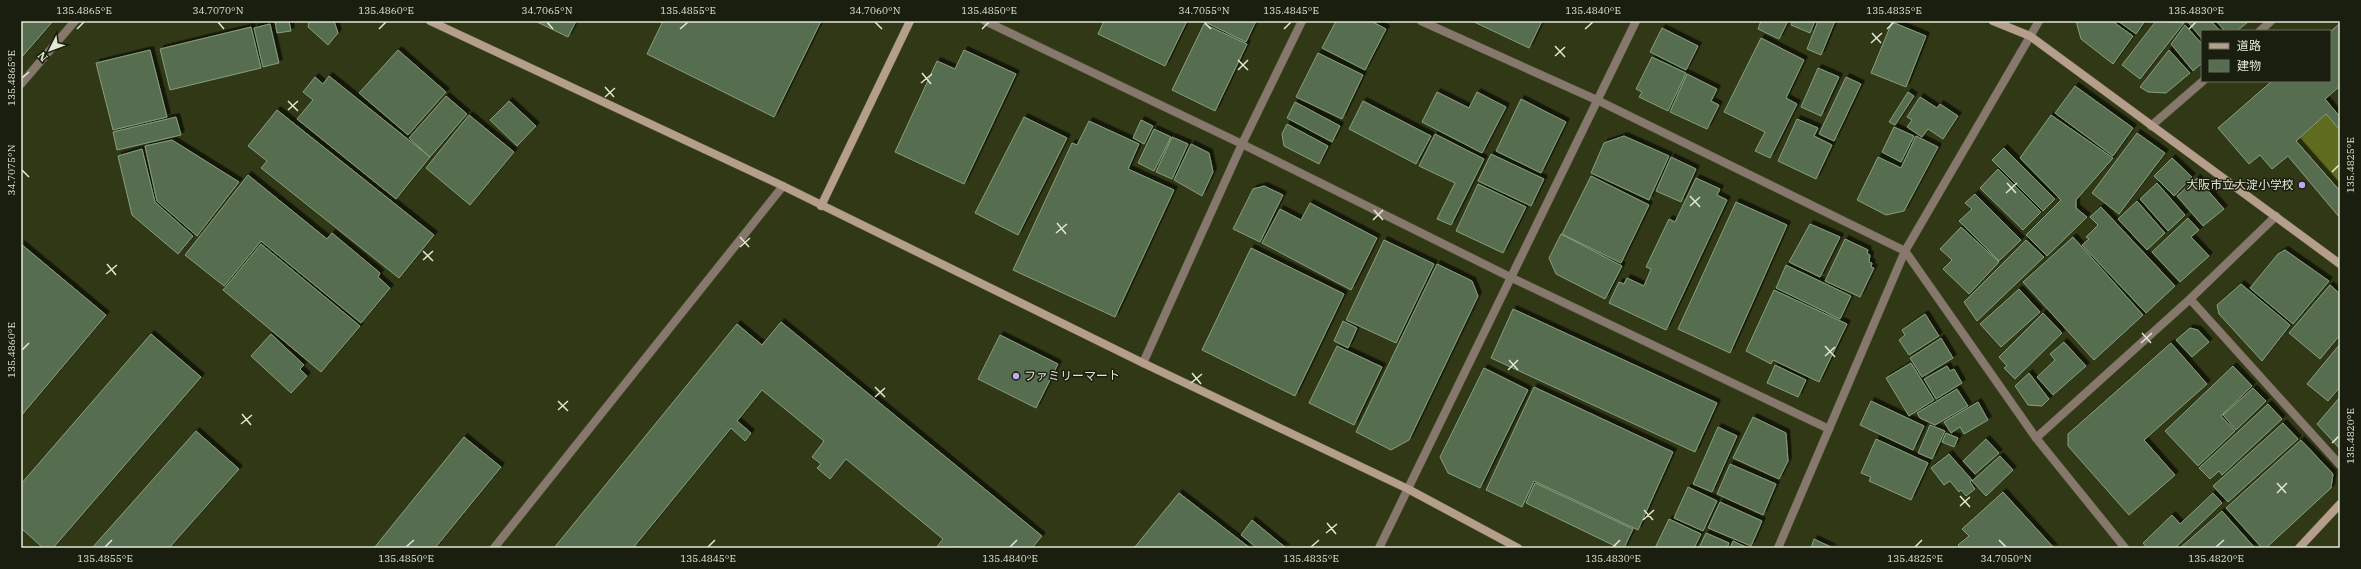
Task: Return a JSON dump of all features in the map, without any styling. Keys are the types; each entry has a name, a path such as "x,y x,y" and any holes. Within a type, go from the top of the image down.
{"street":[{"path":"21,84 75,21"},
{"path":"430,21 783,186 1143,363 1408,489 1518,548"},
{"path":"821,206 910,21"},
{"path":"985,21 1242,144 1510,277 1829,429"},
{"path":"1143,363 1242,144 1302,21"},
{"path":"1421,21 1599,101 1905,250 2036,438 2125,548"},
{"path":"1379,548 1510,277 1599,101 1636,21"},
{"path":"1993,21 2030,36 2340,264"},
{"path":"1778,548 1905,250 2039,21"},
{"path":"2261,30 2271,21"},
{"path":"2151,126 2202,82"},
{"path":"494,548 783,186"},
{"path":"2036,438 2190,299 2276,216"},
{"path":"2190,299 2340,465"},
{"path":"2299,548 2340,504"}],"shaded area":[{"path":"2326,114 2340,130 2340,191 2296,141"}],"building":[{"path":"21,21 53,21 21,58"},
{"path":"275,21 289,21 291,31 277,33"},
{"path":"309,21 334,21 338,33 328,45 308,27"},
{"path":"535,21 576,21 568,37"},
{"path":"663,21 821,21 774,117 647,54"},
{"path":"1104,21 1187,21 1165,66 1098,34"},
{"path":"1203,21 1256,21 1246,42"},
{"path":"1336,21 1371,21 1386,29 1365,70 1322,48"},
{"path":"1472,21 1542,21 1529,48"},
{"path":"1761,21 1788,21 1779,39 1758,29"},
{"path":"1793,21 1815,21 1810,33 1791,25"},
{"path":"1818,21 1835,21 1821,55 1807,49"},
{"path":"2076,21 2112,21 2133,36 2113,64 2081,39"},
{"path":"2118,21 2145,21 2136,34"},
{"path":"2156,21 2184,23 2140,79 2122,65"},
{"path":"2187,21 2211,21 2219,30 2201,30 2201,38"},
{"path":"2216,21 2249,21 2238,30 2224,30"},
{"path":"1892,22 1926,36 1906,87 1871,73"},
{"path":"2340,23 2340,86 2325,99 2340,117 2340,130 2326,114 2296,141 2340,191 2340,218 2288,156 2272,169 2260,155 2249,164 2218,128 2271,82 2331,82 2331,31"},
{"path":"270,24 279,63 263,67 254,28"},
{"path":"1204,24 1247,44 1215,111 1172,90"},
{"path":"2185,25 2201,43 2201,64 2193,71 2171,44"},
{"path":"251,27 261,68 170,90 160,49"},
{"path":"1662,28 1698,46 1686,70 1650,52"},
{"path":"1761,38 1804,60 1786,98 1797,104 1770,158 1755,151 1765,132 1724,112"},
{"path":"150,50 167,117 113,130 96,63"},
{"path":"398,50 446,92 408,135 359,93"},
{"path":"964,50 1016,74 964,184 895,152 937,61 955,69"},
{"path":"2169,50 2190,73 2166,93 2148,92 2140,87"},
{"path":"1318,53 1363,75 1342,119 1296,97"},
{"path":"1652,57 1686,73 1668,111 1639,97 1642,92 1636,89"},
{"path":"1818,68 1839,77 1821,116 1801,107"},
{"path":"1687,74 1717,89 1711,101 1719,105 1707,129 1670,112"},
{"path":"329,76 430,157 396,199 297,119 313,100 303,92 315,77 323,84"},
{"path":"1846,77 1861,84 1834,141 1819,134"},
{"path":"2075,86 2133,128 2113,156 2055,113"},
{"path":"1437,92 1469,108 1477,92 1506,107 1482,153 1422,122"},
{"path":"1908,92 1914,96 1895,125 1889,122"},
{"path":"446,96 467,114 430,157 409,138"},
{"path":"1920,97 1937,108 1940,104 1958,116 1943,139 1928,129 1922,137 1907,127 1912,120 1907,117"},
{"path":"1521,99 1566,122 1541,173 1496,151"},
{"path":"509,101 536,126 517,146 490,120"},
{"path":"1363,101 1431,136 1416,164 1349,129"},
{"path":"1295,102 1340,126 1332,142 1287,118"},
{"path":"277,110 434,235 399,278 261,168 267,161 248,146"},
{"path":"469,115 514,152 470,205 426,168"},
{"path":"2051,115 2113,158 2076,200 2076,208 2087,217 2047,256 2026,235 2061,200 2020,158"},
{"path":"176,117 181,135 117,150 113,132"},
{"path":"1024,117 1067,138 1018,235 975,213"},
{"path":"1797,119 1818,128 1814,136 1832,145 1816,179 1778,161"},
{"path":"1141,120 1153,126 1144,144 1133,138"},
{"path":"1089,121 1139,144 1128,169 1174,190 1115,317 1013,270 1072,143 1077,145"},
{"path":"1287,124 1328,146 1319,164 1284,146 1282,134"},
{"path":"1894,127 1914,136 1901,162 1882,152"},
{"path":"1154,129 1171,137 1154,171 1138,163"},
{"path":"2137,133 2165,153 2119,214 2092,193"},
{"path":"1435,134 1484,159 1451,225 1437,219 1455,183 1419,166"},
{"path":"1624,136 1669,156 1649,200 1591,173 1604,143"},
{"path":"1916,136 1938,147 1904,211 1886,215 1857,200 1878,157 1901,168"},
{"path":"1172,137 1188,144 1172,179 1156,172"},
{"path":"172,140 239,182 197,236 157,201 145,146"},
{"path":"1191,144 1209,153 1213,172 1202,196 1174,180"},
{"path":"2004,148 2055,199 2043,211 1992,160"},
{"path":"142,149 155,202 193,236 178,254 132,215 118,156"},
{"path":"1491,154 1544,179 1531,206 1478,181"},
{"path":"1671,157 1696,169 1681,202 1656,191"},
{"path":"2172,158 2192,177 2174,196 2154,176"},
{"path":"1998,169 2041,212 2023,230 1980,188"},
{"path":"248,175 327,239 332,233 380,273 378,277 390,288 361,323 261,241 224,286 185,255"},
{"path":"1591,176 1649,205 1621,263 1562,234"},
{"path":"1696,178 1720,189 1717,195 1727,200 1666,330 1609,303 1619,282 1624,284 1627,278 1644,286 1651,269 1646,267 1669,219 1675,222"},
{"path":"2197,178 2224,209 2203,226 2177,196"},
{"path":"2157,183 2185,215 2168,231 2140,199"},
{"path":"1478,184 1526,207 1503,253 1456,231"},
{"path":"1264,186 1283,195 1260,242 1233,229 1253,189"},
{"path":"1975,194 2021,240 1999,261 1959,221 1972,209 1965,203"},
{"path":"2137,201 2165,233 2147,250 2118,219"},
{"path":"1736,202 1787,225 1730,353 1678,329"},
{"path":"1310,203 1377,238 1351,290 1262,243 1280,209 1301,220"},
{"path":"2101,207 2175,286 2146,313 2082,245 2089,239 2086,237 2098,225 2090,217"},
{"path":"2188,218 2199,230 2191,237 2209,256 2180,282 2152,252"},
{"path":"1810,224 1840,237 1820,277 1789,262"},
{"path":"1961,227 1999,262 1969,294 1943,269 1952,260 1940,249"},
{"path":"1561,234 1622,266 1605,299 1556,274 1549,258"},
{"path":"2073,237 2143,315 2094,360 2023,282"},
{"path":"1845,239 1868,250 1867,253 1870,255 1869,262 1872,263 1871,267 1874,268 1860,297 1825,281"},
{"path":"1384,240 1434,264 1396,343 1346,320"},
{"path":"2026,240 2044,257 1977,321 1964,302"},
{"path":"21,244 106,315 21,416"},
{"path":"261,244 360,326 321,372 223,290"},
{"path":"1251,248 1344,294 1295,396 1202,350"},
{"path":"2285,250 2329,281 2293,324 2250,288 2278,254"},
{"path":"1437,264 1472,281 1478,296 1409,440 1391,450 1356,432"},
{"path":"1786,265 1851,296 1840,319 1776,288"},
{"path":"2241,284 2290,325 2262,361 2219,314 2217,305"},
{"path":"2330,285 2340,294 2340,335 2320,359 2289,333"},
{"path":"2019,289 2040,312 2001,347 1980,324"},
{"path":"1774,290 1847,324 1819,382 1773,360 1771,364 1746,351"},
{"path":"1513,309 1717,403 1695,452 1491,358"},
{"path":"2043,313 2062,333 2015,379 2004,368 2007,366 1999,357"},
{"path":"1925,314 1939,336 1909,355 1899,340 1905,335 1902,330"},
{"path":"1343,321 1357,328 1348,348 1334,341"},
{"path":"781,322 1042,536 1032,548 954,548 952,546 951,548 936,548 943,539 846,459 830,479 817,468 821,464 812,457 824,441 762,390 737,421 751,433 745,441 731,428 633,548 554,548 737,324 762,345"},
{"path":"2190,328 2198,330 2209,342 2192,357 2176,340"},
{"path":"151,334 201,377 53,548 43,548 21,528 21,484"},
{"path":"271,334 304,365 300,369 307,376 291,393 251,356"},
{"path":"1000,335 1058,364 1036,408 978,379"},
{"path":"1941,338 1953,358 1922,377 1910,358"},
{"path":"2064,342 2086,366 2053,395 2037,377 2055,360 2050,354"},
{"path":"2171,343 2207,384 2144,440 2175,475 2129,515 2068,446 2068,434"},
{"path":"2340,344 2340,387 2328,401 2307,384"},
{"path":"1337,346 1382,367 1354,425 1309,403"},
{"path":"1911,363 1934,400 1909,416 1886,378"},
{"path":"1775,365 1806,380 1798,397 1767,383"},
{"path":"1947,366 1950,371 1954,369 1962,383 1936,399 1924,379"},
{"path":"2233,366 2252,386 2221,416 2235,431 2198,466 2165,431"},
{"path":"1484,368 1528,390 1480,488 1448,473 1440,457"},
{"path":"2029,373 2049,399 2042,406 2028,405 2015,386"},
{"path":"1534,387 1673,452 1638,530 1534,481 1522,507 1486,490"},
{"path":"2253,388 2266,401 2236,430 2223,415"},
{"path":"1957,389 1968,406 1935,425 1920,418 1917,413"},
{"path":"2340,397 2340,449 2317,424"},
{"path":"1871,401 1924,426 1913,450 1860,425"},
{"path":"1978,402 1988,420 1964,434 1960,427 1951,433 1944,422"},
{"path":"2268,404 2282,419 2222,475 2219,471 2210,479 2199,468"},
{"path":"1753,417 1786,433 1788,461 1779,479 1733,458"},
{"path":"2283,423 2298,439 2228,502 2213,486"},
{"path":"1930,425 1945,431 1932,459 1918,453"},
{"path":"1718,427 1737,436 1712,492 1693,484"},
{"path":"196,431 239,469 169,548 92,548"},
{"path":"1946,433 1958,438 1954,447 1942,442"},
{"path":"464,437 501,467 435,548 374,548"},
{"path":"1876,439 1928,463 1911,500 1869,481 1871,477 1861,473"},
{"path":"1986,439 1999,453 1975,474 1963,461"},
{"path":"2301,440 2333,474 2331,488 2266,548 2262,548 2226,508"},
{"path":"1949,454 1972,480 1970,482 1975,489 1966,496 1961,490 1959,492 1950,481 1944,485 1931,468"},
{"path":"2000,456 2013,470 1986,496 1972,481"},
{"path":"1730,464 1776,484 1763,515 1717,494"},
{"path":"1535,483 1633,529 1624,548 1619,548 1526,503"},
{"path":"1688,487 1717,501 1703,531 1674,518"},
{"path":"2003,492 2054,548 1961,548 1958,545 1969,536 1962,529"},
{"path":"1179,493 1250,548 1134,548"},
{"path":"2213,493 2222,503 2175,548 2147,548 2143,543 2172,515 2180,524"},
{"path":"1720,502 1762,521 1751,546 1708,528"},
{"path":"2222,511 2255,548 2180,548"},
{"path":"1669,519 1701,534 1694,548 1655,548"},
{"path":"1252,520 1286,548 1257,548 1241,535"},
{"path":"1706,533 1729,543 1727,548 1699,548"},
{"path":"1814,539 1833,548 1811,548"},
{"path":"1733,541 1748,548 1730,548"}],"place":[{"name":"大阪市立大淀小学校","path":"2302,185"},
{"name":"ファミリーマート","path":"1016,376"}]}
